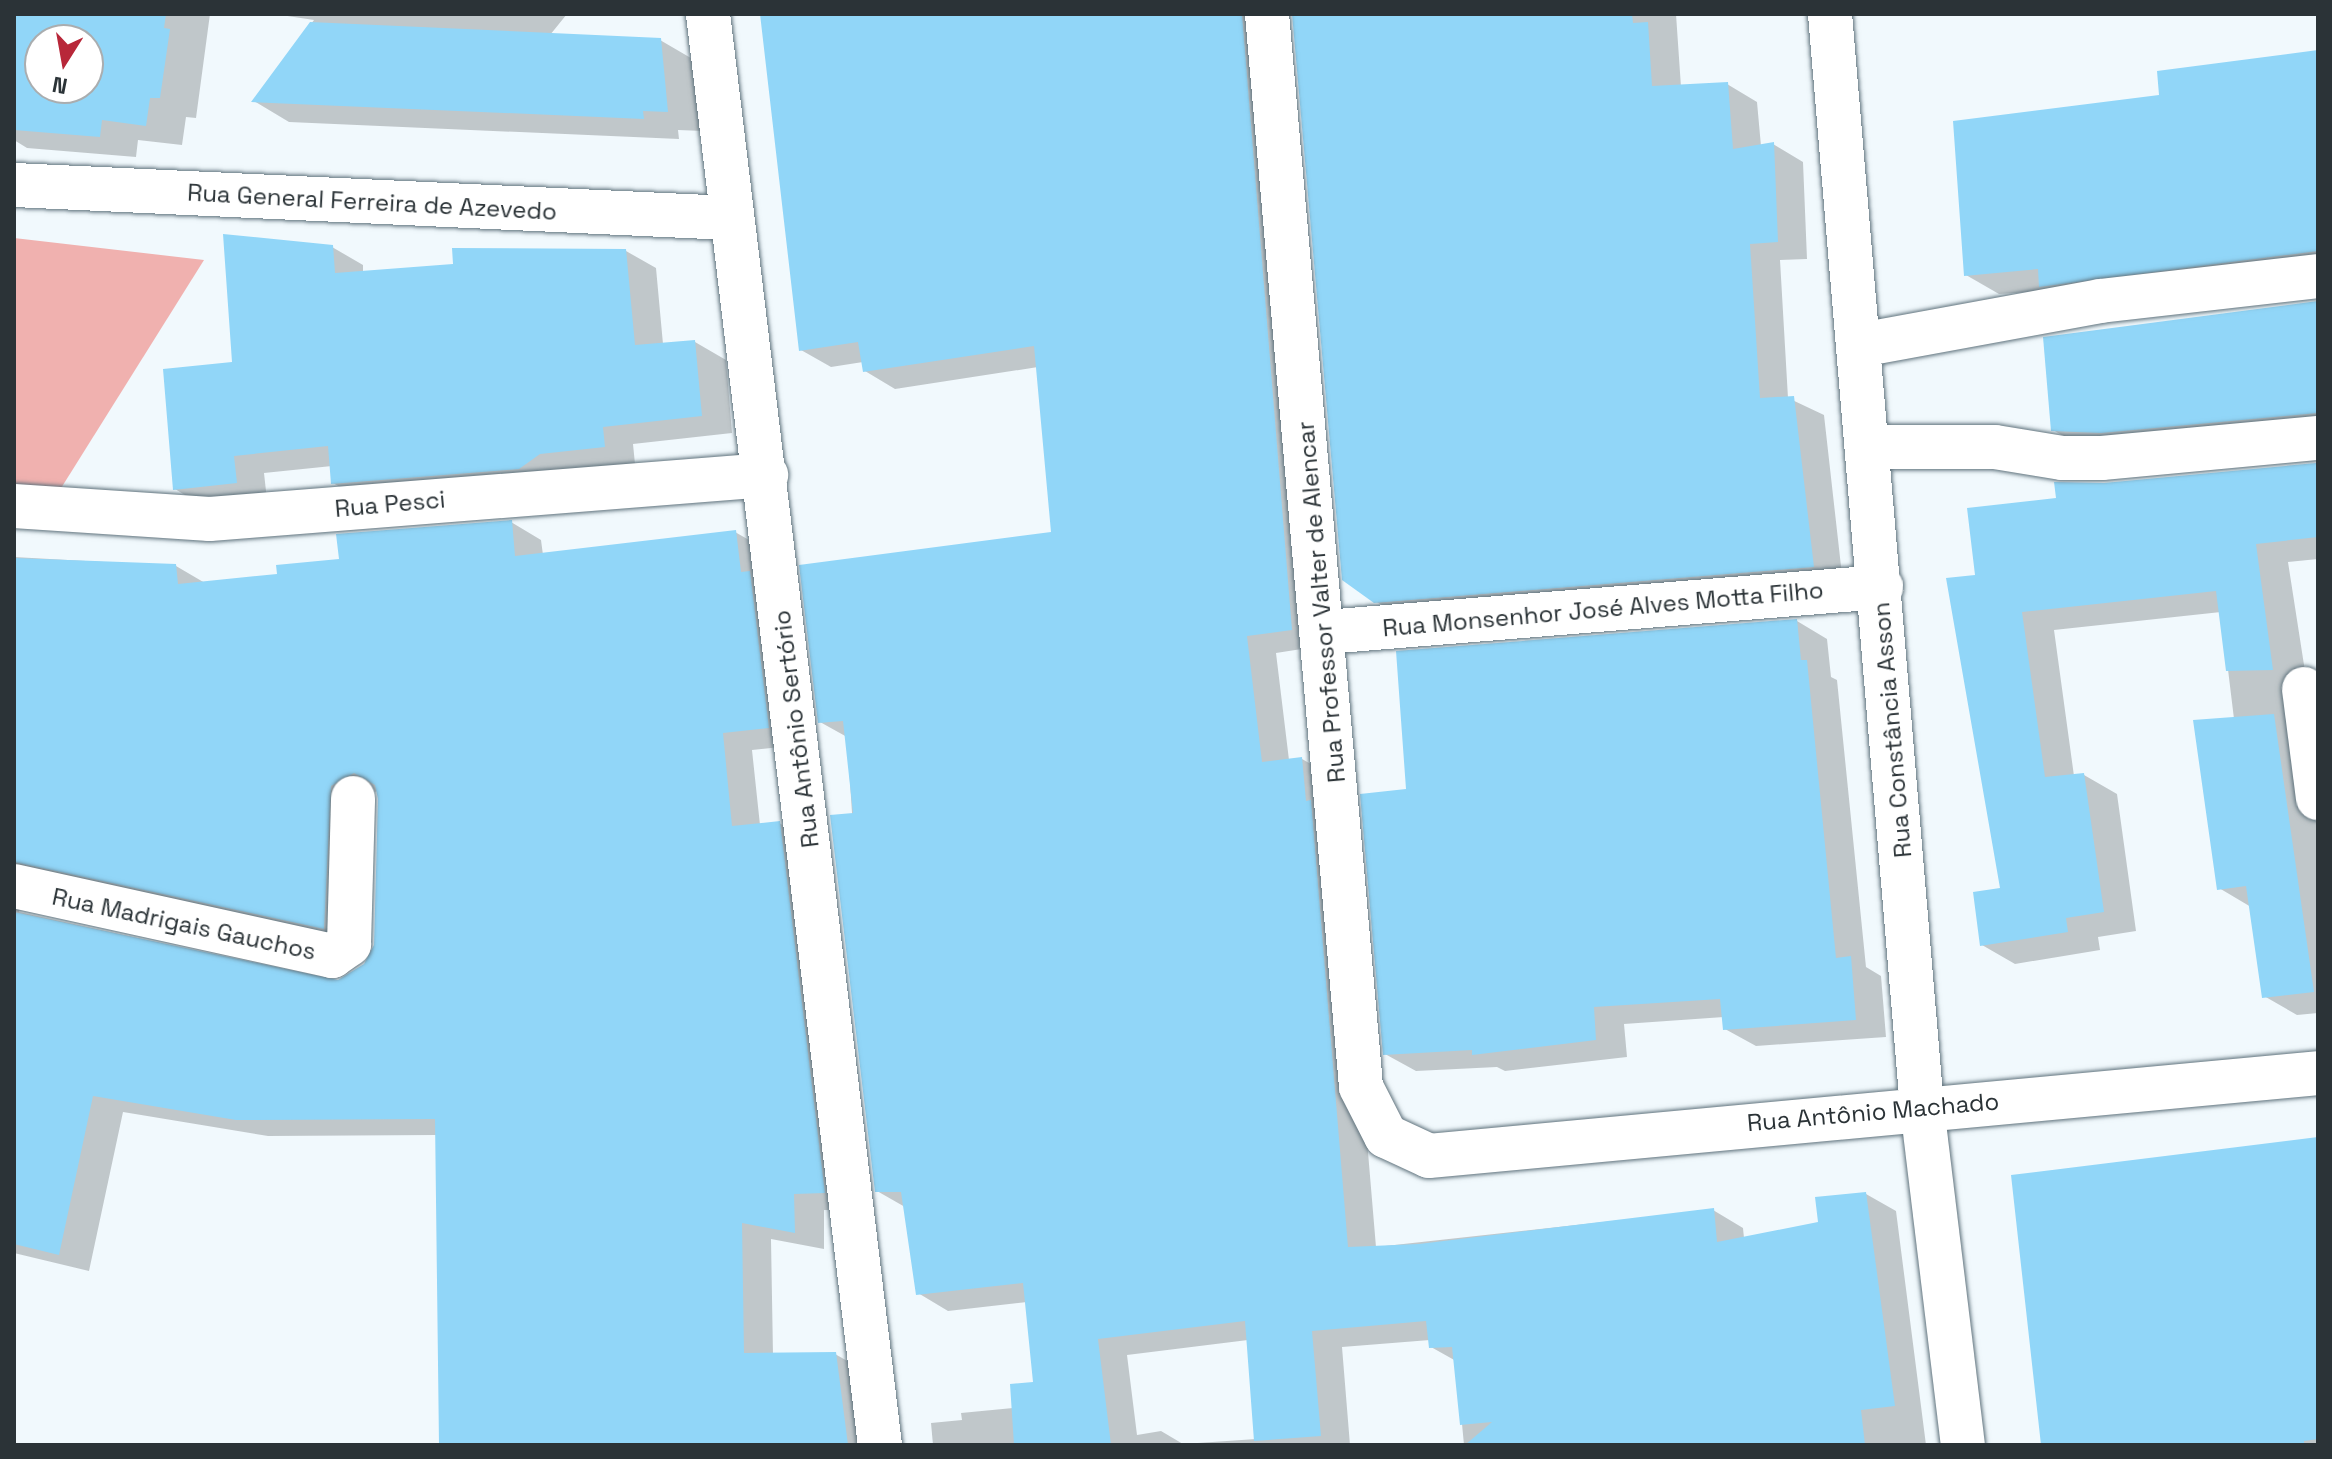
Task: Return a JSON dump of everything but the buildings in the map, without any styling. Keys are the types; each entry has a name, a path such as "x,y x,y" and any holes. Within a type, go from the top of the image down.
{"street":[{"name":"Rua Antônio Sertório","path":"708,14 731,218 766,475 880,1445"},
{"name":"Rua Professor Valter de Alencar","path":"1267,14 1325,632 1361,1087 1386,1136 1429,1156"},
{"name":"Rua Constância Asson","path":"1830,14 1861,345 1922,1107 1963,1445"},
{"name":"Rua General Ferreira de Azevedo","path":"14,185 731,218"},
{"path":"1861,345 2100,301 2318,276"},
{"path":"1869,447 1995,447 2062,458 2102,458 2318,438"},
{"name":"Rua Pesci","path":"14,506 210,519 766,475"},
{"name":"Rua Monsenhor José Alves Motta Filho","path":"1325,632 1881,587"},
{"path":"2304,689 2318,798"},
{"name":"Rua Madrigais Gauchos","path":"14,886 332,956 349,944 353,798"},
{"name":"Rua Antônio Machado","path":"1429,1156 1922,1107 2318,1073"}],"shaded area":[{"path":"14,238 204,260 58,493 14,485"}]}
